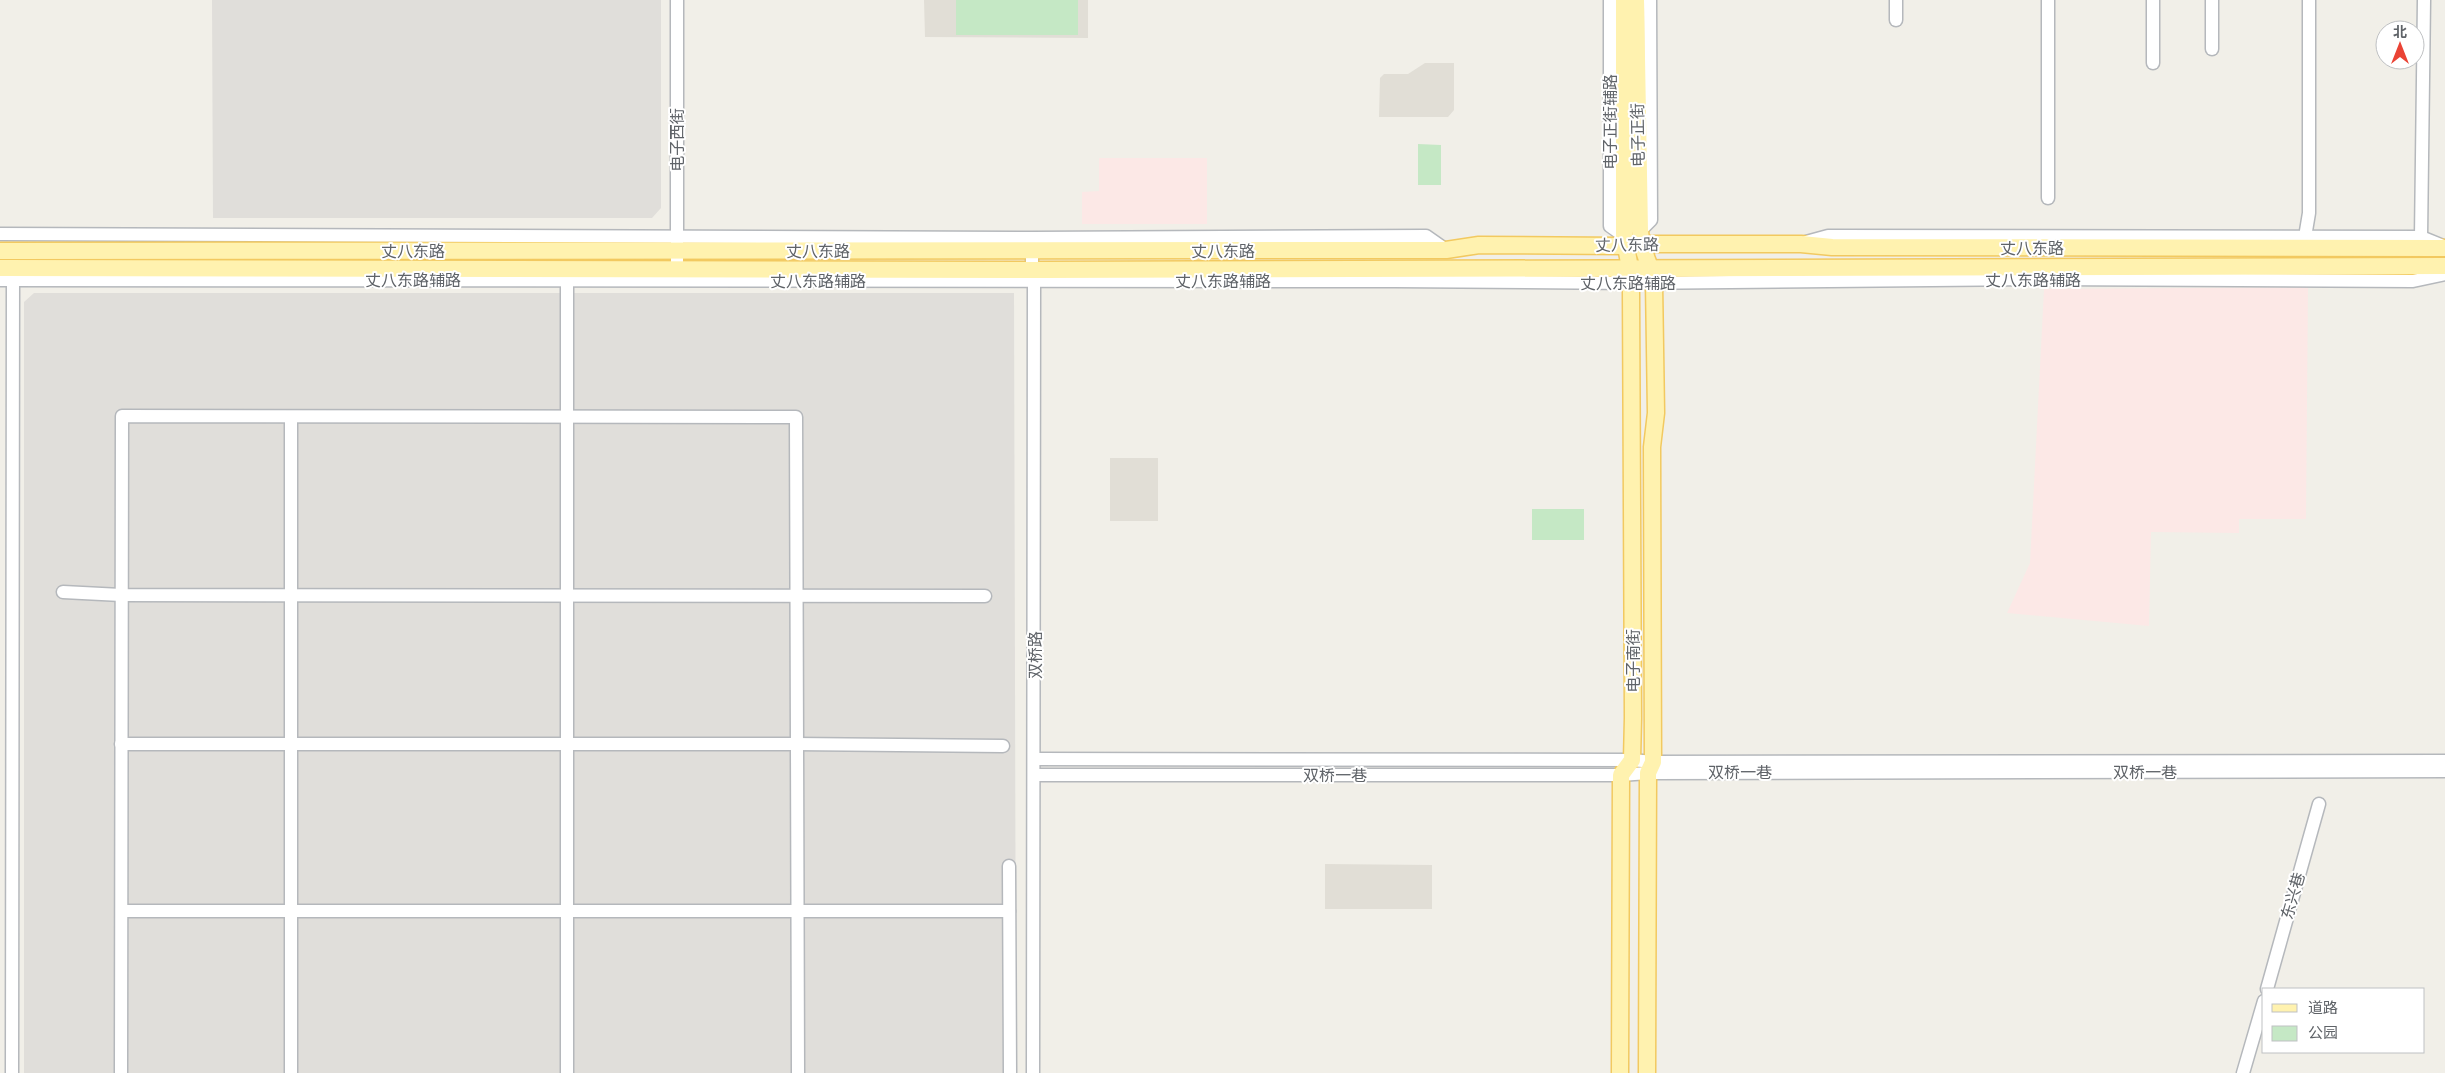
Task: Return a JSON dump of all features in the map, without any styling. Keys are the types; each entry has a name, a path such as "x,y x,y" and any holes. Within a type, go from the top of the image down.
{"main road":[{"name":"电子正街","path":"1624,0 1632,239 1653,275"},
{"name":"电子正街","path":"1632,239 1636,0"},
{"name":"丈八东路","path":"7,251 677,243 1352,243 1446,250 1479,245 1632,239 1801,244 1832,248 2445,248"},
{"name":"电子南街","path":"1632,239 1630,276 1632,760"},
{"name":"丈八东路","path":"9,272 1630,276 2164,273 2445,266"},
{"name":"电子南街","path":"1647,1073 1651,768 1652,447 1656,413 1653,275"},
{"path":"1620,1073 1621,775 1632,760"}],"street":[{"name":"电子西街","path":"677,0 677,274"},
{"name":"电子正街辅路","path":"1610,0 1610,226 1632,239"},
{"path":"1632,239 1651,220 1650,0"},
{"path":"1896,0 1896,20"},
{"path":"2048,0 2048,198"},
{"path":"2153,0 2153,63"},
{"path":"2212,0 2212,49"},
{"path":"2305,237 2309,213 2309,0"},
{"path":"2421,237 2424,0"},
{"path":"0,234 677,243"},
{"path":"1801,244 1828,236 2421,237 2445,248"},
{"name":"双桥路","path":"1032,244 1035,759 1033,1073"},
{"path":"7,251 9,272 6,767 12,1073"},
{"path":"0,280 9,272"},
{"path":"2164,273 2413,281 2445,274"},
{"path":"566,274 566,1073"},
{"path":"120,1073 122,911 122,416 796,417 795,744 798,1073"},
{"path":"290,1073 291,417"},
{"path":"63,592 122,595 985,596"},
{"path":"121,744 795,744 1004,746"},
{"name":"双桥一巷","path":"1035,759 1632,760 1651,768 2445,771"},
{"name":"双桥一巷","path":"1035,775 1621,775 1651,768 2445,761"},
{"name":"东兴巷","path":"2267,988 2319,804"},
{"path":"1009,866 1010,1073"},
{"path":"122,911 1009,911"},
{"path":"2244,1073 2262,1008"}],"shaded area":[{"path":"212,0 661,0 661,208 652,218 213,218"},
{"path":"924,0 1088,0 1088,38 925,37"},
{"path":"1425,63 1454,63 1454,110 1448,117 1379,117 1380,78 1384,74 1408,74"},
{"path":"1099,158 1207,158 1207,224 1082,224 1082,192 1099,191"},
{"path":"2308,287 2306,519 2239,519 2239,533 2151,532 2149,626 2007,613 2030,563 2044,289"},
{"path":"34,293 1014,293 1016,1073 24,1073 24,302"},
{"path":"1110,458 1158,458 1158,521 1110,521"},
{"path":"1325,864 1432,865 1432,909 1325,909"}],"green space":[{"path":"956,0 1078,0 1078,35 956,35"},
{"path":"1418,144 1441,145 1441,185 1418,185"},
{"path":"1532,509 1584,509 1584,540 1532,540"}]}
